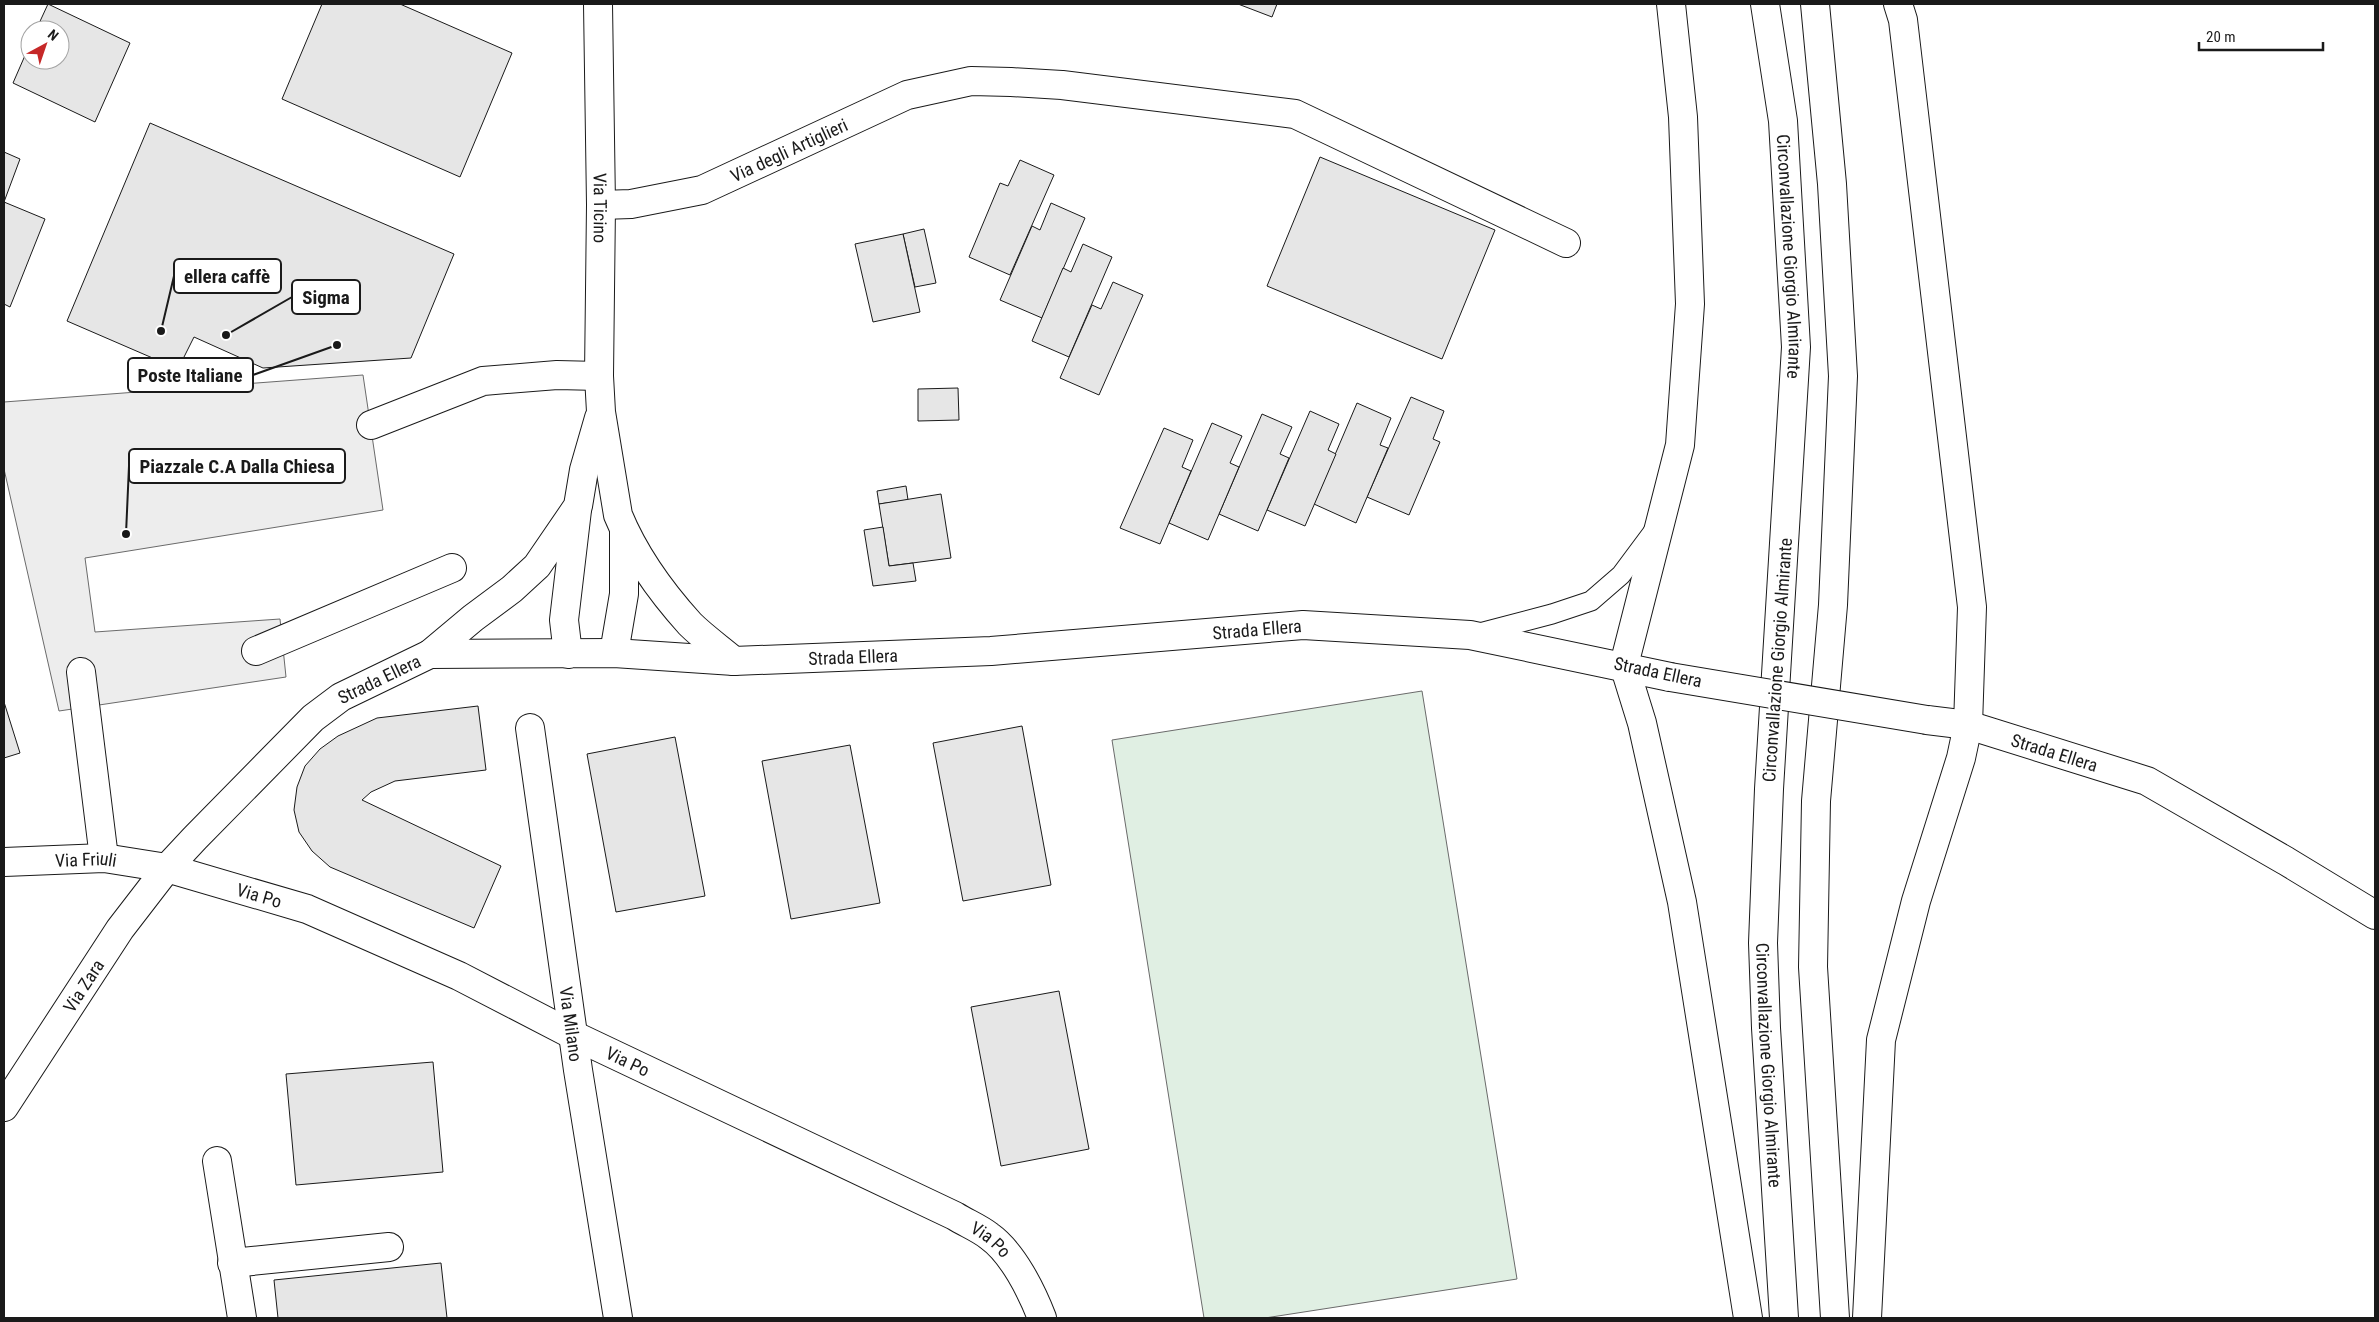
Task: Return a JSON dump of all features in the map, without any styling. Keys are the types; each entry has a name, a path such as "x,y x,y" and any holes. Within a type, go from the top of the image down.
{"main road":[{"name":"Via Ticino","path":"598,4 601,205 599,376 601,412"},
{"path":"1671,4 1683,117 1690,304 1680,445 1624,665 1642,723 1682,902 1748,1318"},
{"name":"Circonvallazione Giorgio Almirante","path":"1765,4 1783,121 1796,347 1769,789 1763,944 1766,1028 1784,1318"},
{"path":"1815,4 1832,184 1843,376 1833,605 1816,801 1813,967 1835,1318"},
{"path":"1867,1318 1881,1040 1916,901 1961,758 1968,725 1972,606 1926,203 1903,20 1898,4"},
{"name":"Via degli Artiglieri","path":"601,205 631,204 702,190 907,95 971,81 1062,85 1295,114 1566,243"},
{"path":"371,425 483,380 557,375 599,376"},
{"path":"568,654 564,620 578,506 584,470 601,412"},
{"path":"601,412 618,515 624,530 670,600 691,625 734,661"},
{"path":"430,654 473,618 512,590 537,566 578,506"},
{"path":"614,653 624,594 624,530"},
{"path":"256,651 452,568"},
{"name":"Strada Ellera","path":"167,868 313,718 341,697 430,654 614,653 734,661 991,650 1303,625 1470,635 1624,665 1670,677 1927,720 1968,725 2147,781 2375,915"},
{"path":"81,672 104,858"},
{"name":"Via Milano","path":"530,728 573,1035 618,1318"},
{"name":"Via Friuli","path":"4,862 104,858 167,868"},
{"name":"Via Po","path":"167,868 307,909 459,976 573,1035 955,1216 991,1237 1018,1267 1034,1297 1042,1318"},
{"name":"Via Zara","path":"4,1107 120,929 167,868"},
{"path":"216,1161 242,1318"},
{"path":"232,1263 389,1247"}],"lane":[{"path":"1470,635 1552,614 1591,601 1621,575 1659,525"}],"green space":[{"path":"1422,691 1517,1279 1265,1318 1204,1318 1112,740"}],"shaded area":[{"path":"363,375 383,510 85,558 95,632 280,619 286,677 59,711 4,469 4,402"}],"building":[{"path":"48,4 130,43 95,122 13,83 20,67 20,70 70,70 70,20 41,20"},
{"path":"322,4 400,4 512,53 460,177 282,99"},
{"path":"1238,4 1277,4 1272,17"},
{"path":"150,123 454,254 411,358 263,368 194,337 178,369 67,321"},
{"path":"4,152 20,159 4,202"},
{"path":"1320,157 1495,230 1442,359 1267,286"},
{"path":"1020,160 1054,175 1010,275 969,257 1000,183 1008,186"},
{"path":"4,202 45,219 10,307 4,304"},
{"path":"1051,203 1085,218 1042,318 1000,300 1032,226 1040,230"},
{"path":"924,229 936,283 915,287 903,234"},
{"path":"903,234 920,312 873,322 855,244"},
{"path":"1083,244 1112,257 1069,357 1032,341 1063,268 1071,272"},
{"path":"1113,282 1143,295 1099,395 1060,378 1092,305 1101,309"},
{"path":"958,388 959,420 918,421 918,389"},
{"path":"1411,397 1444,411 1433,439 1440,442 1409,515 1367,497"},
{"path":"1357,403 1391,418 1380,445 1388,448 1356,523 1314,504"},
{"path":"1310,411 1339,424 1328,450 1336,454 1305,526 1267,510"},
{"path":"1262,414 1292,427 1280,454 1289,458 1258,531 1219,514"},
{"path":"1212,423 1242,436 1230,463 1239,467 1208,540 1169,523"},
{"path":"1164,428 1193,440 1182,467 1191,471 1160,544 1120,528"},
{"path":"906,486 908,500 879,504 877,491"},
{"path":"941,494 951,558 889,566 879,504"},
{"path":"883,527 889,566 913,563 916,581 873,586 864,530"},
{"path":"4,702 20,753 4,758"},
{"path":"478,706 486,770 395,781 371,792 362,800 501,866 474,928 330,867 312,851 299,832 294,810 297,787 305,766 320,749 338,736 377,718"},
{"path":"1022,726 1051,885 963,901 933,743"},
{"path":"675,737 705,896 616,912 587,754"},
{"path":"850,745 880,903 791,919 762,761"},
{"path":"1059,991 1089,1149 1001,1166 971,1007"},
{"path":"433,1062 443,1172 296,1185 286,1074"},
{"path":"441,1263 447,1318 278,1318 274,1280"}],"place":[{"name":"ellera caffè","path":"161,331"},
{"name":"Sigma","path":"226,335"},
{"name":"Poste Italiane","path":"337,345"},
{"name":"Piazzale C.A Dalla Chiesa","path":"126,534"}]}
